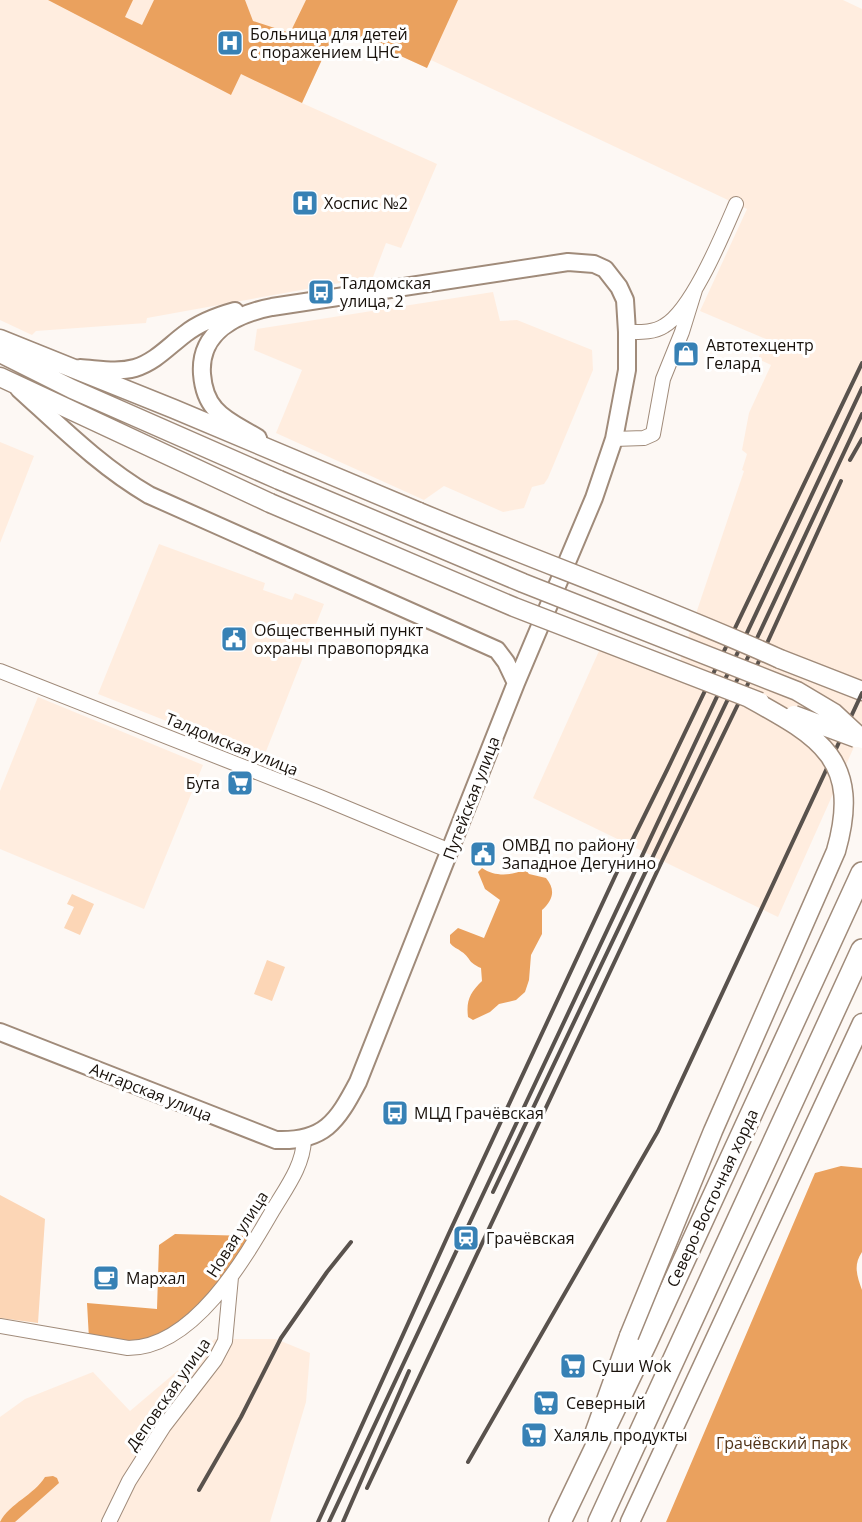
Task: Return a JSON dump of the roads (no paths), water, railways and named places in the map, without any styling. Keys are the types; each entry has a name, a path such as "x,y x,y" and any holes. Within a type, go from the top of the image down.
{"main road":[{"path":"0,339 289,456 534,560 862,691"},
{"path":"0,353 72,388 279,480 523,583 797,691 834,713 862,740"},
{"path":"7,381 270,503 504,602 862,740"},
{"path":"780,659 830,674 852,679 862,678"},
{"path":"564,1514 670,1232 836,851 845,821 847,807 844,783 840,771 825,747 804,729 749,698"},
{"name":"Северо-Восточная хорда","path":"564,1514 646,1343 862,873"},
{"name":"Северо-Восточная хорда","path":"599,1522 862,950"},
{"path":"807,1071 862,970"},
{"path":"630,1522 862,1023"}],"street":[{"path":"627,332 652,331 664,326 676,315 694,290 715,252 736,204"},
{"name":"Путейская улица","path":"272,307 568,262 584,262 605,269 619,287 625,300 627,332 627,370 614,439 594,498 516,683 358,1082 335,1120 318,1134 304,1140"},
{"path":"614,439 645,438 653,434 663,379 682,332 694,290"},
{"path":"68,367 113,371 133,369 148,362 186,333 213,317 239,310 272,307"},
{"path":"272,307 237,317 215,333 203,358 203,377 207,396 215,409 227,420 289,456"},
{"path":"7,381 76,442 126,481 150,495 497,650 506,662 516,683"},
{"name":"Талдомская улица","path":"0,670 450,850"},
{"name":"Ангарская улица","path":"0,1032 261,1136 276,1140 304,1140"},
{"name":"Новая улица","path":"0,1326 117,1346 142,1348 154,1344 179,1329 195,1316 231,1277 292,1178 301,1160 304,1140"},
{"name":"Деповская улица","path":"109,1522 129,1480 164,1426 220,1351 225,1337 231,1277"}],"railway":[{"path":"318,1522 624,857 862,363"},
{"path":"329,1522 862,388"},
{"path":"493,1192 862,414"},
{"path":"850,460 862,439"},
{"path":"367,1488 662,861 758,663 841,481"},
{"path":"468,1462 658,1131 862,693"},
{"path":"199,1490 241,1417 281,1338 351,1242"},
{"path":"343,1522 409,1371"}],"place":[{"name":"Больница для детей с поражением ЦНС","path":"230,43"},
{"name":"Хоспис №2","path":"305,203"},
{"name":"Талдомская улица, 2","path":"321,292"},
{"name":"Автотехцентр Гелард","path":"686,354"},
{"name":"Общественный пункт охраны правопорядка","path":"234,639"},
{"name":"Бута","path":"240,783"},
{"name":"ОМВД по району Западное Дегунино","path":"483,854"},
{"name":"МЦД Грачёвская","path":"395,1113"},
{"name":"Грачёвская","path":"466,1238"},
{"name":"Мархал","path":"106,1278"},
{"name":"Суши Wok","path":"573,1366"},
{"name":"Северный","path":"546,1403"},
{"name":"Халяль продукты","path":"534,1435"}],"park label":[{"name":"Грачёвский парк","path":"782,1443"}]}
